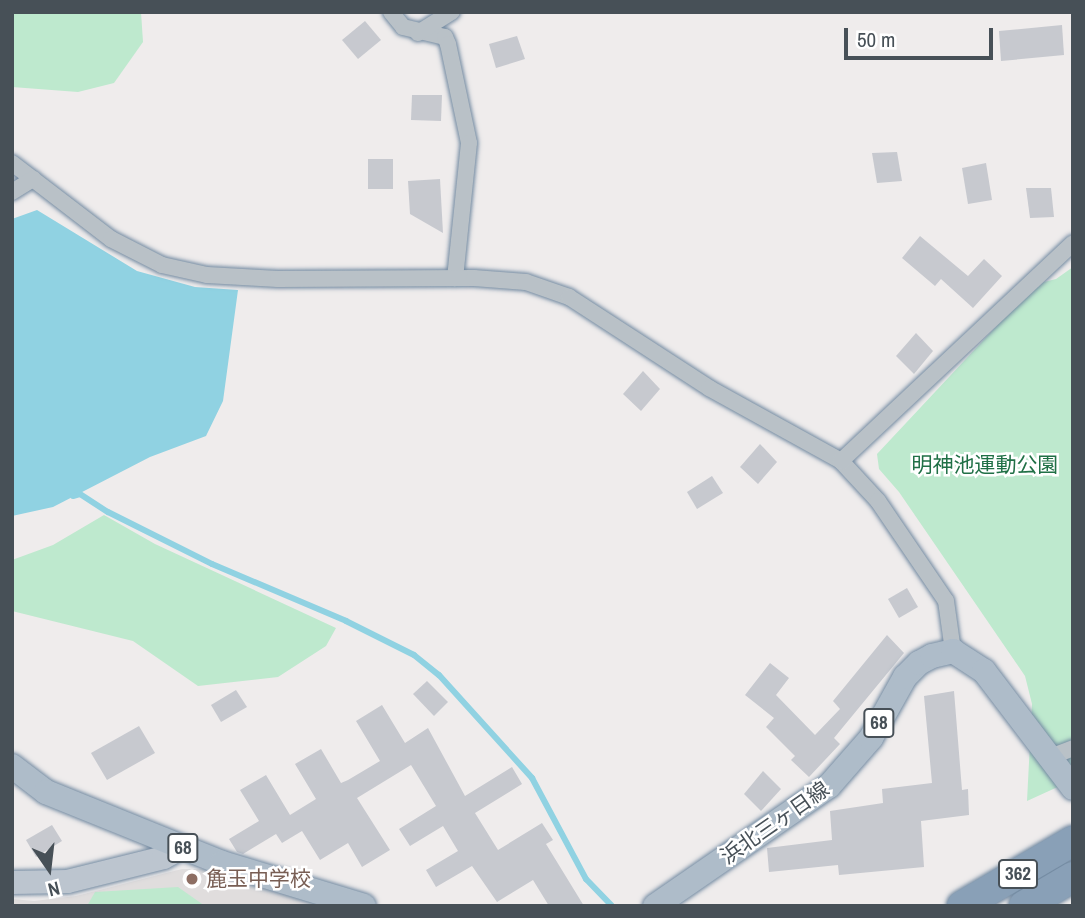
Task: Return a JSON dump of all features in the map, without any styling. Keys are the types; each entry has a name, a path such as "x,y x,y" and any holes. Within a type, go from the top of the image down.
{"highway":[{"name":"362","path":"962,906 1073,841"},
{"name":"362","path":"1024,906 1073,877"}],"main road":[{"path":"953,652 984,671 1073,788"},
{"name":"浜北三ヶ日線","path":"655,906 829,786 871,738 905,677 919,663 953,652"},
{"name":"68","path":"12,766 46,792 222,863 364,906"}],"street":[{"path":"391,12 403,27 418,33 444,37 448,44 469,143 455,278"},
{"path":"418,33 452,12"},
{"path":"12,163 111,239 162,265 207,275 268,278 455,278 526,282 569,297 709,388 841,461 878,501 946,601 953,652"},
{"path":"12,192 33,179"},
{"path":"841,461 1073,243"},
{"path":"1049,757 1073,748"},
{"path":"12,882 66,881 163,857 182,847"}],"shaded area":[{"name":"麁玉中学校","path":"182,869 206,869 329,906 12,906 12,899 34,901 76,896"}],"green space":[{"path":"12,12 141,12 143,42 114,83 78,92 12,87"},
{"name":"明神池運動公園","path":"1073,267 1073,780 1027,801 1032,704 1025,676 899,492 879,469 877,454 1036,284 1056,279"},
{"path":"104,515 155,544 336,628 326,646 278,677 198,686 133,641 12,611 12,560 53,545"},
{"path":"178,887 205,906 87,906 95,892"}],"water":[{"path":"37,210 137,271 195,287 238,290 223,401 206,436 150,457 53,507 12,516 12,219"}],"building":[{"path":"365,21 381,40 358,59 342,40"},
{"path":"1062,25 1064,55 1001,61 999,31"},
{"path":"517,36 525,59 496,68 489,44"},
{"path":"412,95 442,95 441,121 411,120"},
{"path":"897,152 902,181 877,183 872,153"},
{"path":"368,159 393,159 393,189 368,189"},
{"path":"986,163 992,200 968,204 962,168"},
{"path":"440,179 443,233 410,214 408,181"},
{"path":"1026,188 1051,188 1054,217 1030,218"},
{"path":"920,236 968,276 984,259 1002,276 973,308 941,279 935,286 902,258"},
{"path":"916,333 933,351 914,374 896,356"},
{"path":"643,371 660,389 641,411 623,394"},
{"path":"760,444 777,462 758,484 740,467"},
{"path":"712,476 723,493 697,509 687,492"},
{"path":"907,588 918,607 899,618 888,599"},
{"path":"887,635 904,653 834,738 840,744 809,777 791,760 795,756 766,727 774,718 745,695 770,663 789,678 776,695 815,735 840,709 833,701"},
{"path":"427,681 448,702 434,716 413,694"},
{"path":"236,690 247,707 221,722 211,705"},
{"path":"954,691 962,790 968,789 969,815 921,821 924,867 839,875 838,865 769,872 767,848 832,840 830,811 883,803 882,789 932,783 924,696"},
{"path":"382,705 405,743 428,728 465,796 512,767 522,784 475,813 498,850 542,823 553,840 546,844 584,906 549,906 533,880 497,902 472,866 436,887 426,870 458,851 443,826 410,846 399,829 436,806 411,765 357,798 390,850 362,867 348,843 320,860 302,831 282,843 276,834 243,854 237,852 229,839 259,821 240,790 266,775 290,815 316,799 295,764 321,749 341,783 380,761 356,721"},
{"path":"139,726 155,753 107,780 91,753"},
{"path":"763,771 781,789 761,811 744,794"},
{"path":"52,825 62,841 36,857 26,840"}],"waterway":[{"path":"73,496 80,494 108,512 212,564 346,621 414,655 439,675 532,778 586,879 612,906"}],"place":[{"name":"麁玉中学校","path":"192,879"}]}
